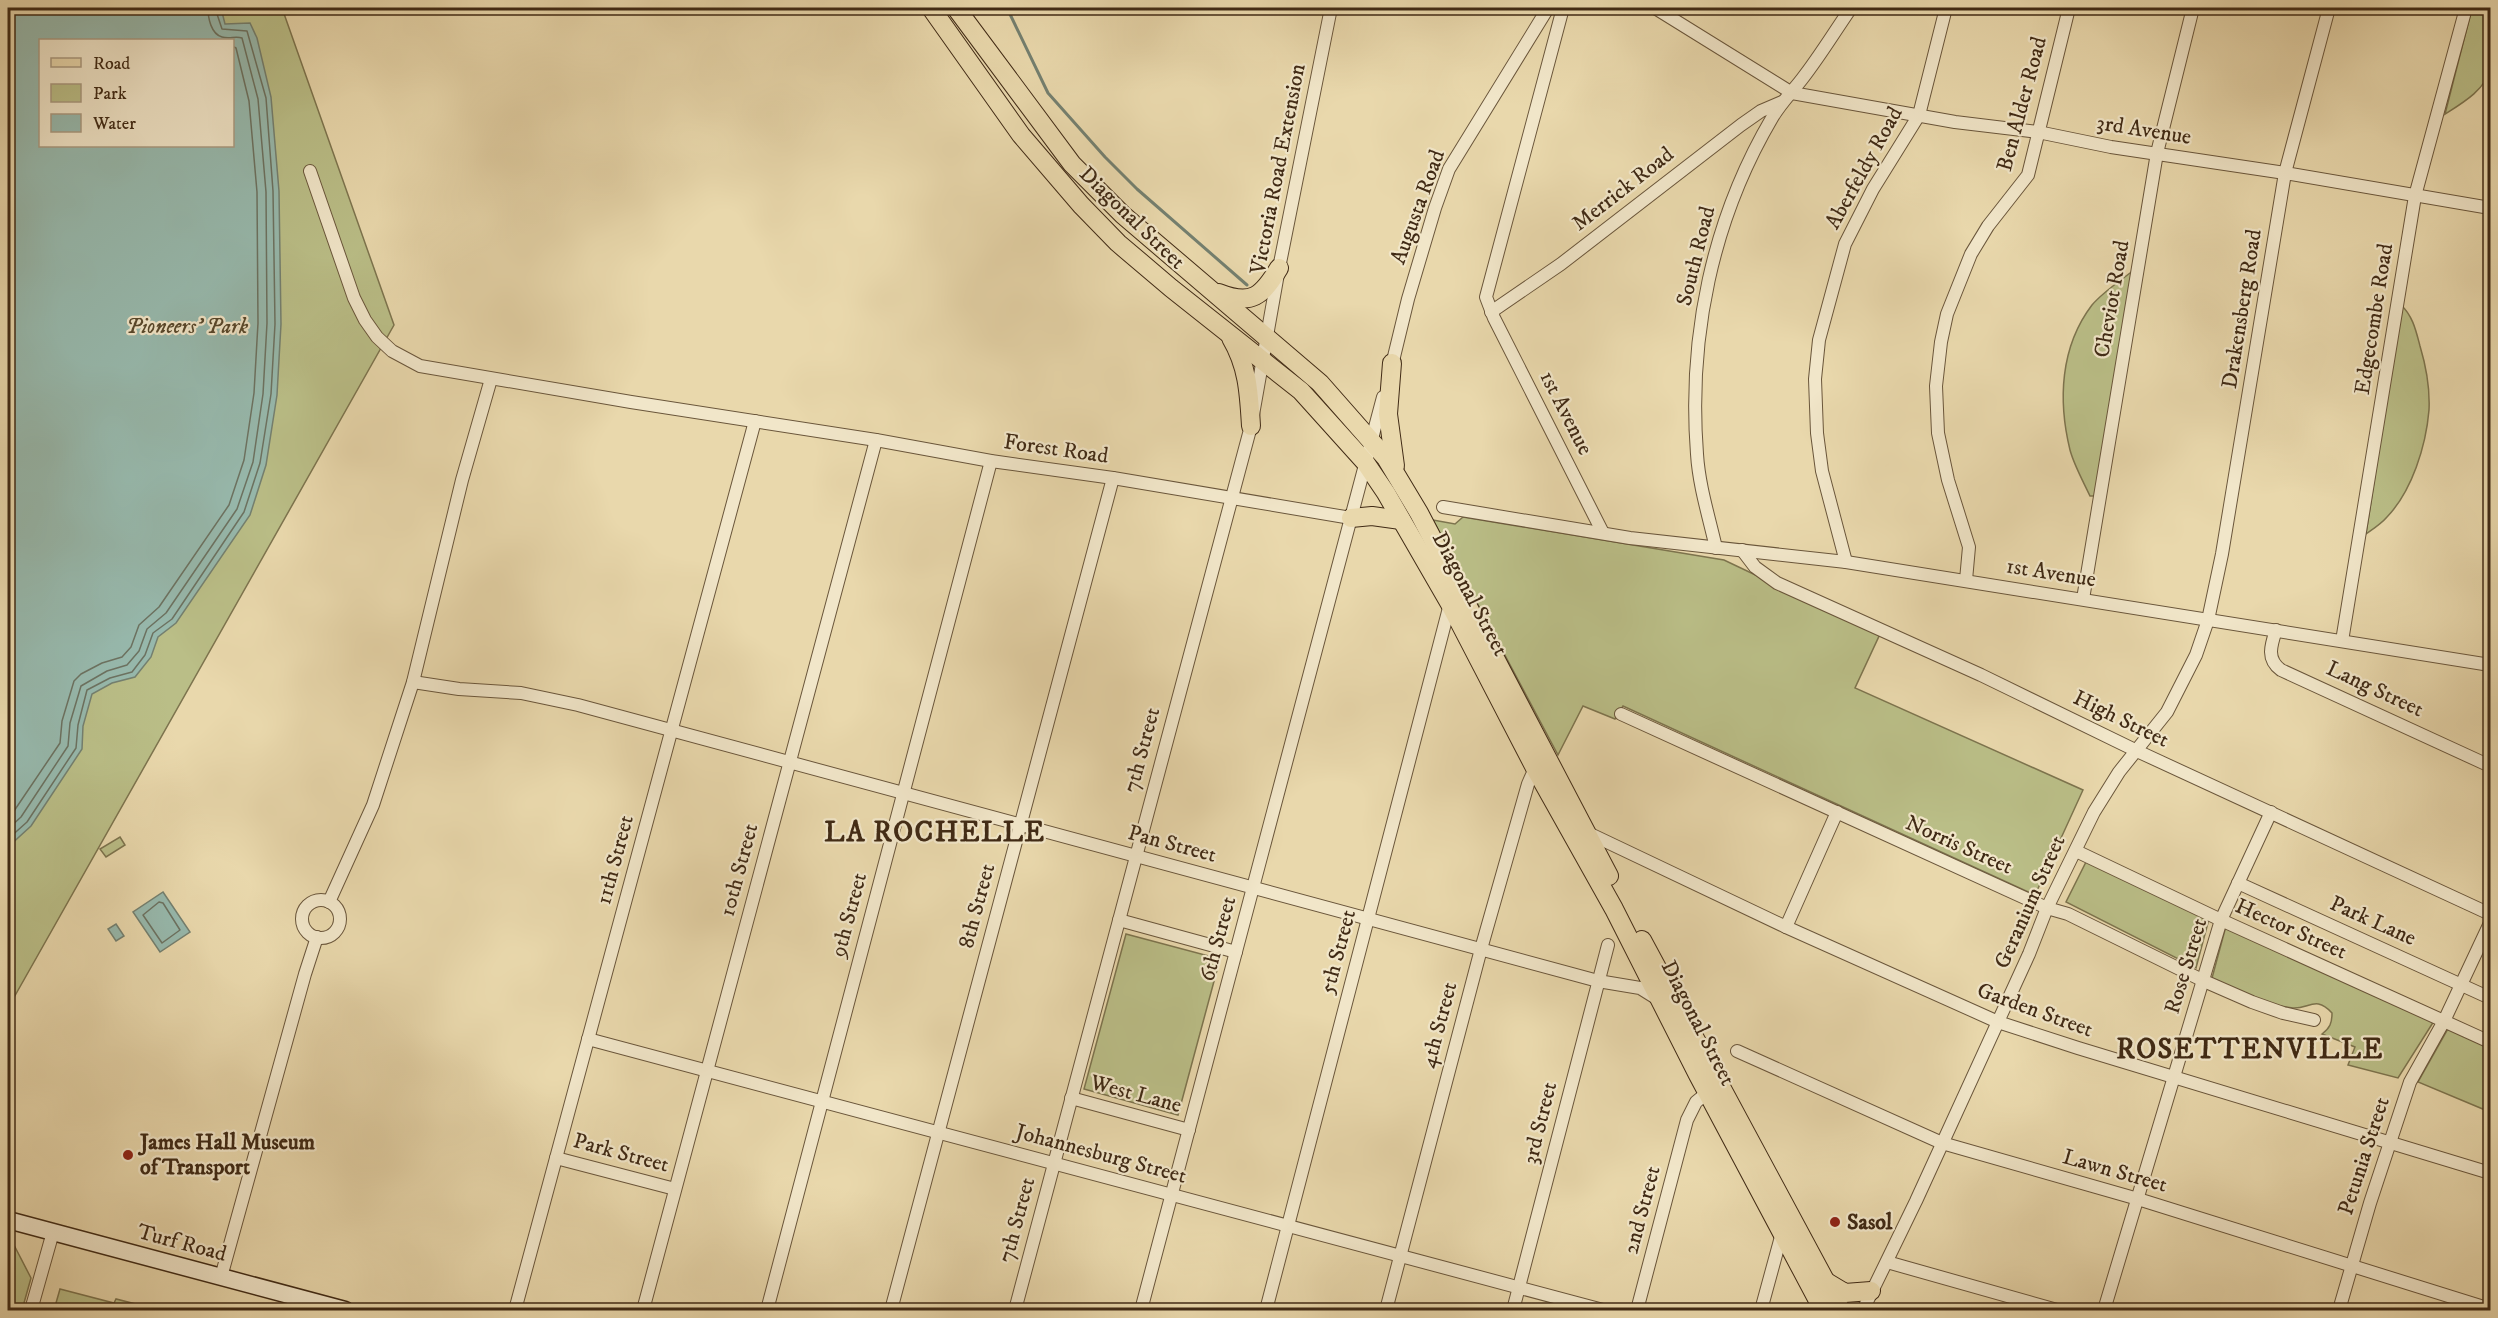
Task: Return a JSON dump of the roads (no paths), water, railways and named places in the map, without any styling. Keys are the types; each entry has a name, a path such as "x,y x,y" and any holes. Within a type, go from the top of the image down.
{"main road":[{"name":"Diagonal Street","path":"931,8 1021,135 1074,198 1118,243 1300,391 1365,462 1401,520 1541,763 1586,832 1782,1233 1823,1311"},
{"name":"Diagonal Street","path":"959,10 1072,164 1123,215 1320,383 1372,439 1396,473 1419,513 1541,763 1698,1075 1713,1088 1841,1311"},
{"path":"1212,291 1238,299 1255,297 1269,285 1279,268"},
{"path":"1227,331 1240,354 1248,377 1251,426"},
{"path":"1392,363 1388,414 1396,473"},
{"path":"1351,518 1372,516 1401,520"},
{"name":"Turf Road","path":"8,1220 345,1311"},
{"path":"1824,1280 1845,1293 1871,1291"}],"street":[{"name":"Victoria Road Extension","path":"1267,338 1331,8"},
{"name":"Augusta Road","path":"1372,439 1411,287 1449,169 1548,8"},
{"path":"1491,312 1486,297 1488,284 1563,8"},
{"path":"1655,8 1792,93"},
{"name":"South Road","path":"1716,548 1697,456 1695,394 1697,347 1711,266 1728,211 1750,160 1782,102 1792,93 1851,8"},
{"name":"Aberfeldy Road","path":"1846,562 1822,471 1817,433 1815,379 1819,340 1845,244 1868,197 1919,115 1946,8"},
{"name":"Ben Alder Road","path":"1966,580 1969,547 1948,480 1938,433 1936,386 1941,342 1947,315 1971,254 1988,226 2028,175 2068,8"},
{"name":"Cheviot Road","path":"2083,600 2157,153 2193,8"},
{"name":"Drakensberg Road","path":"2208,620 2222,554 2285,173 2329,8"},
{"name":"Edgecombe Road","path":"2342,641 2415,196 2466,8"},
{"name":"3rd Avenue","path":"1792,93 2490,208"},
{"name":"Merrick Road","path":"1491,312 1561,264 1741,125 1761,111 1782,102"},
{"name":"Forest Road","path":"310,171 354,298 377,337 392,351 420,366 1351,518"},
{"name":"1st Avenue","path":"1491,312 1603,533"},
{"name":"7th Street","path":"1015,1311 1251,426 1267,338"},
{"path":"329,902 373,805 413,682 462,480 491,379"},
{"name":"11th Street","path":"515,1311 755,421"},
{"name":"6th Street","path":"1141,1311 1372,439"},
{"name":"10th Street","path":"643,1311 876,440"},
{"name":"9th Street","path":"766,1311 991,461"},
{"name":"8th Street","path":"891,1311 1113,478"},
{"name":"1st Avenue","path":"1443,507 1603,533 1846,562 1966,580 2490,665"},
{"name":"High Street","path":"1742,550 1755,567 1777,583 1981,675 2137,751 2490,914"},
{"name":"5th Street","path":"1266,1311 1450,604"},
{"name":"Geranium Street","path":"1863,1311 1998,1022 2047,908 2099,802 2167,712 2183,683 2208,620"},
{"name":"Lang Street","path":"2276,630 2271,643 2271,655 2273,663 2281,670 2490,766"},
{"name":"Pan Street","path":"413,682 459,689 521,693 578,705 1598,981 1640,988 1660,1001"},
{"name":"Norris Street","path":"1622,714 2047,908 2068,914 2204,981 2273,1010 2314,1020"},
{"name":"4th Street","path":"1386,1311 1480,949 1525,792 1541,763"},
{"path":"1786,927 1837,812"},
{"name":"Rose Street","path":"2104,1311 2221,920 2271,812"},
{"name":"Garden Street","path":"1586,832 1786,927 1998,1022 2490,1173"},
{"name":"Hector Street","path":"2076,851 2221,920 2490,1042"},
{"name":"Park Lane","path":"2238,883 2490,998"},
{"path":"314,902 329,902 339,913 339,924 329,936 317,937 305,928 303,914 314,902"},
{"path":"1119,920 1236,952"},
{"name":"Petunia Street","path":"2338,1311 2410,1082 2444,1021 2490,923"},
{"path":"221,1277 317,937"},
{"name":"3rd Street","path":"1513,1311 1608,945"},
{"name":"Johannesburg Street","path":"588,1039 1603,1311"},
{"name":"Lawn Street","path":"1737,1051 1942,1143 2138,1199 2490,1309"},
{"name":"2nd Street","path":"1637,1311 1698,1075"},
{"name":"2nd Street","path":"1687,1120 1696,1102 1713,1088"},
{"name":"West Lane","path":"1071,1098 1189,1130"},
{"name":"Park Street","path":"556,1158 675,1189"},
{"path":"31,1311 53,1232"},
{"path":"1761,1311 1782,1233"},
{"path":"1887,1262 2057,1311"}],"water":[{"name":"Pioneers' Park","path":"8,8 221,8 225,24 250,23 257,38 271,97 279,191 281,324 277,395 266,465 250,515 176,623 158,637 151,657 135,677 112,683 92,694 83,726 82,749 31,826 8,847"},
{"path":"163,892 190,932 160,952 133,912"},
{"path":"116,924 124,936 116,941 108,929"}],"waterway":[{"path":"1007,8 1048,93 1137,189 1247,285"}],"place":[{"name":"James Hall Museum of Transport","path":"128,1155"},
{"name":"Sasol","path":"1835,1222"}],"district":[{"name":"LA ROCHELLE","path":"935,832"},
{"name":"ROSETTENVILLE","path":"2250,1049"}]}
